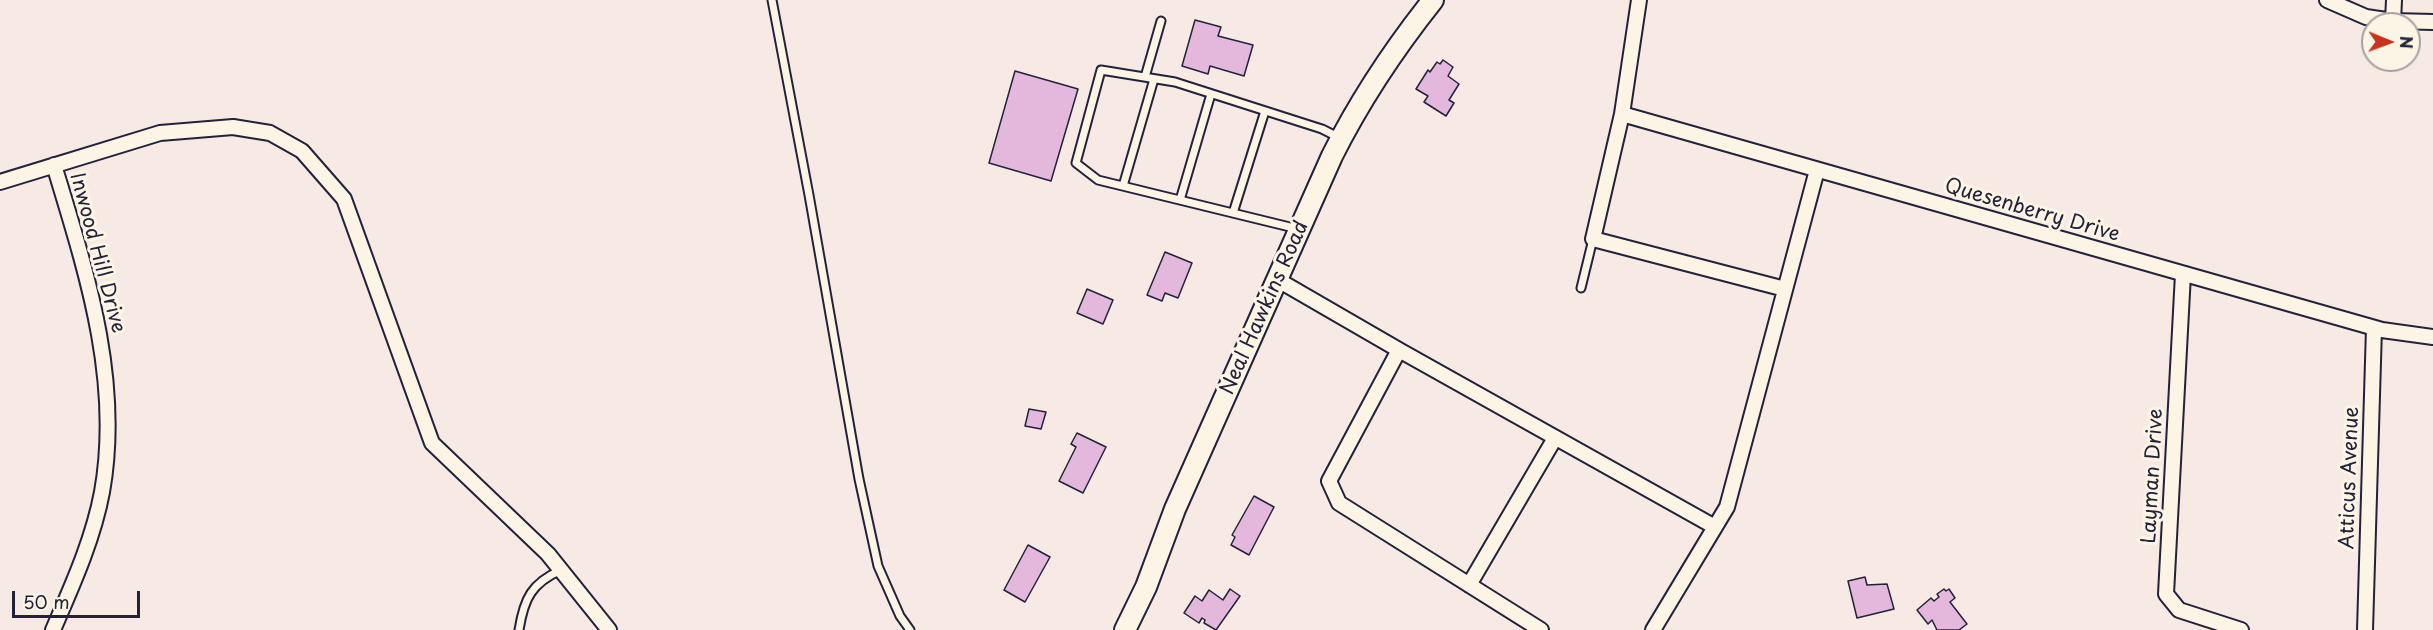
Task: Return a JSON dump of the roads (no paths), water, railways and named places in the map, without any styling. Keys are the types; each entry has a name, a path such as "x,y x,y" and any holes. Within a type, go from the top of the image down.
{"street":[{"name":"Neal Hawkins Road","path":"1125,630 1146,587 1175,509 1350,119 1388,58 1433,0"},
{"path":"1639,0 1622,114 1593,239 1785,290"},
{"path":"2327,0 2361,14"},
{"name":"Quesenberry Drive","path":"1622,114 2374,328 2433,337"},
{"path":"0,182 160,133 233,127 270,133 302,151 344,199 432,443 548,554 609,630"},
{"name":"Inwood Hill Drive","path":"53,630 79,570 101,494 108,446 104,355 86,271 54,165"},
{"path":"1653,630 1727,507 1817,170"},
{"name":"Layman Drive","path":"2183,274 2166,594 2179,610 2241,630"},
{"path":"1278,280 1714,527"},
{"name":"Atticus Avenue","path":"2365,630 2374,328"},
{"path":"1399,350 1329,481 1339,503 1541,630"},
{"path":"1469,585 1555,438"}],"lane":[{"path":"772,0 859,479 878,566 900,616 910,630"},
{"path":"1145,77 1161,21"},
{"path":"1300,229 1098,180 1076,163 1101,70 1175,82 1322,129 1341,139"},
{"path":"1123,186 1154,79"},
{"path":"1180,200 1211,94"},
{"path":"1233,213 1265,111"},
{"path":"1581,288 1593,239"},
{"path":"519,630 530,593 541,579 561,570"}]}
